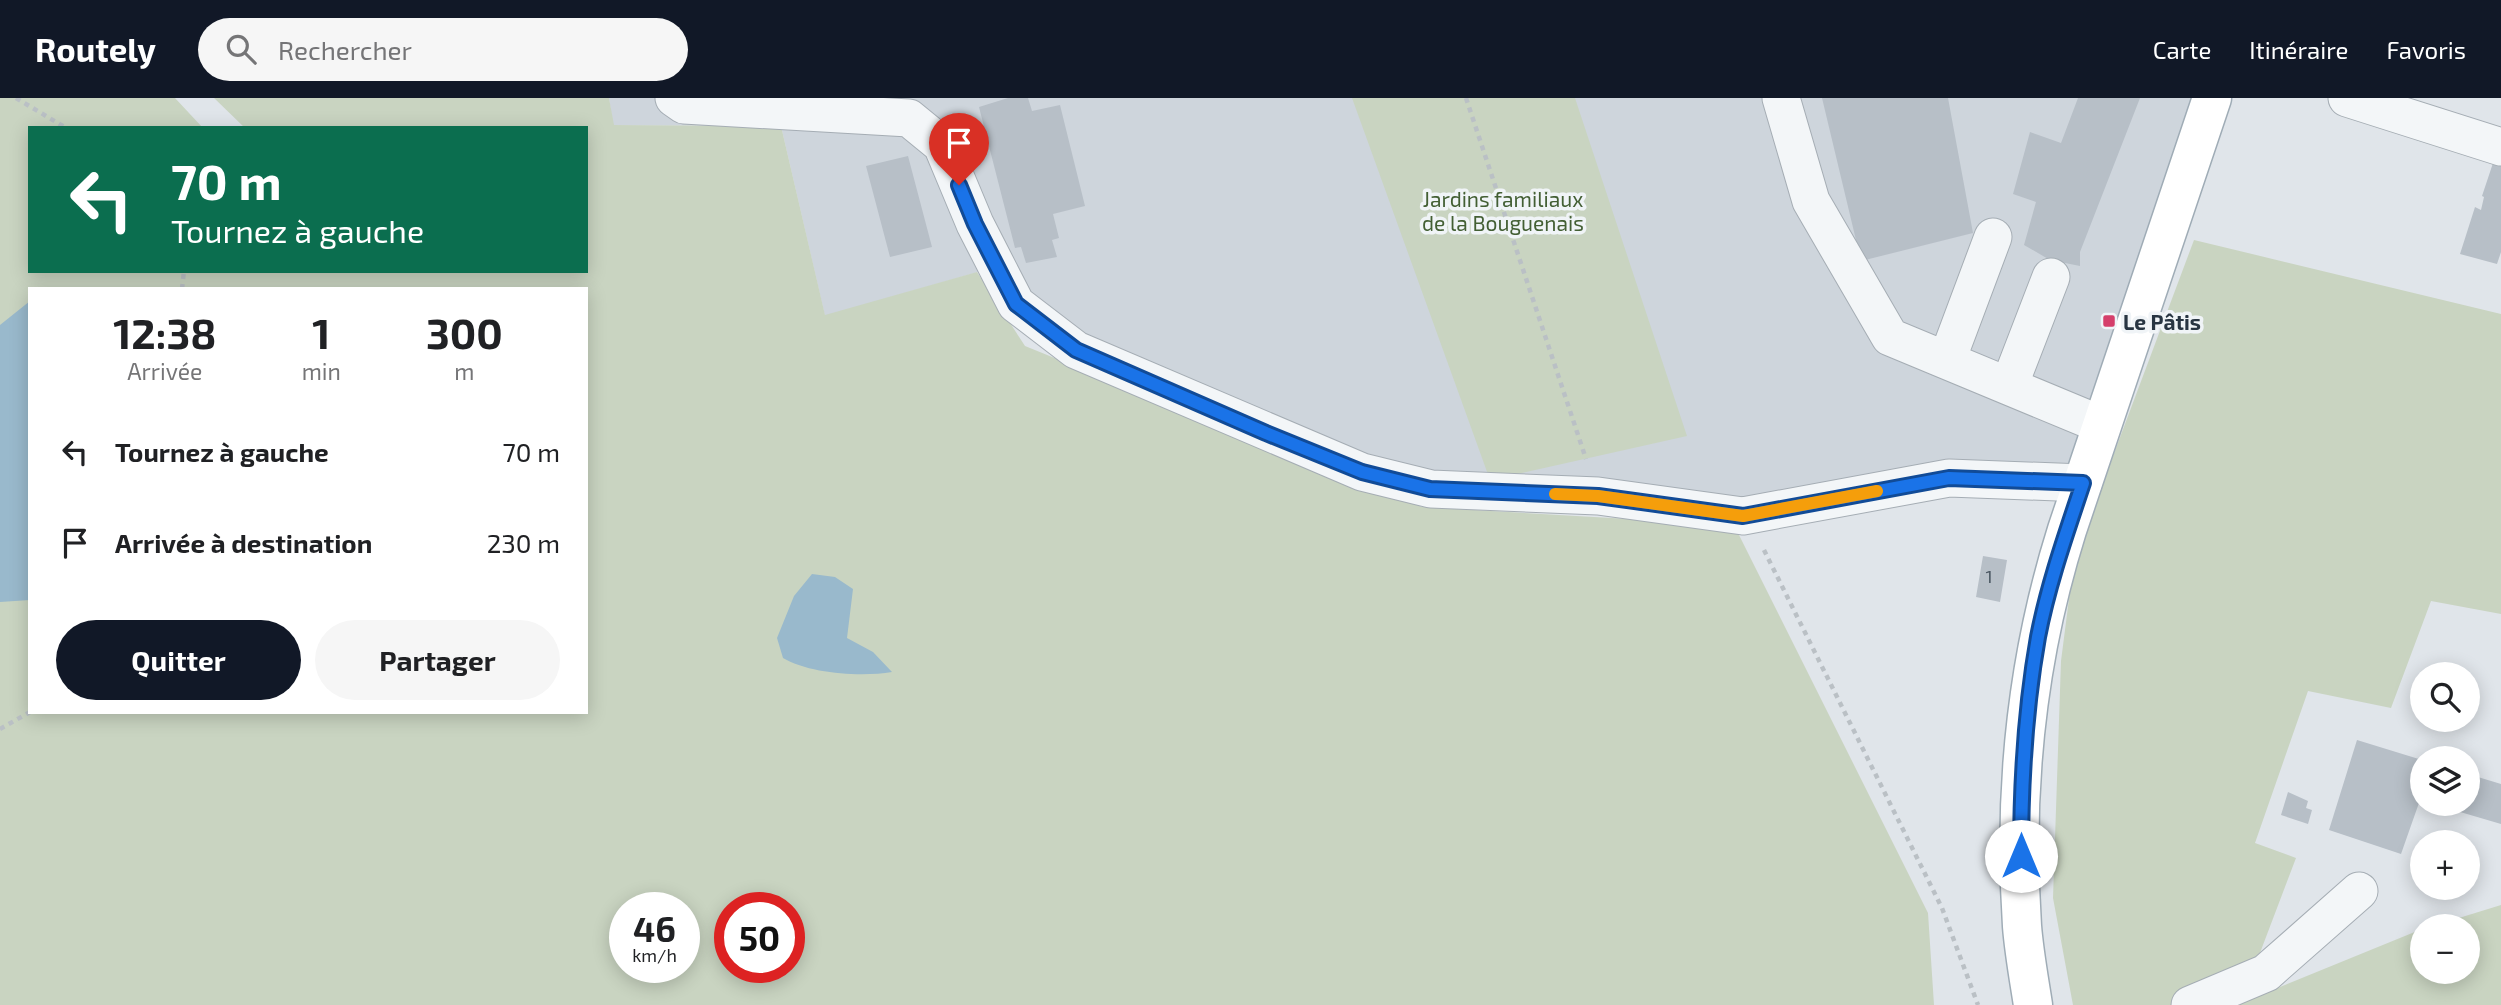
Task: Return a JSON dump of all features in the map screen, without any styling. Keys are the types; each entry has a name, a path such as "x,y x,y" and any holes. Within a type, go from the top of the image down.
{"main road":[{"path":"2033,1005 2022,926 2022,760 2038,638 2051,580 2212,98"}],"street":[{"path":"674,98 684,105 909,118 942,145 975,224 1016,304 1076,350 1362,472 1430,489 1598,496 1743,516 1949,478 2083,483"},
{"path":"1781,98 1811,201 1890,337 2102,425"},
{"path":"2347,98 2501,147"},
{"path":"1947,360 1993,237"},
{"path":"2009,386 2052,277"},
{"path":"2190,1005 2266,973 2359,891"}],"path":[{"path":"16,98 63,126"},
{"path":"1466,98 1578,437"},
{"path":"1761,544 1942,908 1978,1005"},
{"path":"0,729 28,713"}],"shaded area":[{"path":"609,98 2192,98 2066,474 1743,500 1445,481 1366,462 1103,356 999,266 825,316 781,126 613,125"}],"green space":[{"path":"0,98 175,98 201,126 28,126 28,273 588,273 588,126 243,126 214,98 609,98 614,125 781,126 825,315 977,272 1025,346 1422,507 1734,525 1928,913 1934,1005 0,1005"},
{"name":"Jardins familiaux de la Bouguenais","path":"1352,98 1575,98 1687,436 1490,480"},
{"path":"2194,240 2501,314 2501,614 2431,601 2391,708 2308,691 2255,843 2296,858 2241,1003 2410,934 2410,984 2480,984 2480,914 2472,914 2501,905 2501,1005 2073,1005 2053,898 2061,661 2074,560"}],"water":[{"path":"28,303 28,600 0,602 0,325"},
{"path":"812,574 835,577 853,589 847,638 873,652 892,672 836,673 807,668 783,658 777,638 794,596"}],"building":[{"path":"1008,98 1028,98 1032,111 1060,105 1085,206 1053,214 1059,238 1052,240 1057,257 1026,263 1021,247 1015,248 979,107"},
{"path":"1822,98 1948,98 1973,233 1861,261"},
{"path":"2078,98 2140,98 2080,252 2080,266 2050,260 2024,245 2036,202 2013,194 2030,132 2061,143"},
{"path":"908,156 932,247 890,257 866,166"},
{"path":"2493,163 2501,165 2501,252 2497,264 2460,254 2475,207 2481,210 2482,196"},
{"path":"1983,556 2007,560 2000,602 1976,597"},
{"path":"2357,740 2410,756 2410,816 2414,816 2401,854 2329,830"},
{"path":"2480,778 2501,784 2501,824 2474,816 2480,816"},
{"path":"2288,792 2308,801 2306,808 2312,810 2308,824 2281,815"}],"slow traffic":[{"path":"1555,494 1598,496 1743,516 1877,491"}],"place":[{"name":"Le Pâtis","path":"2109,321"}],"route":[{"path":"959,185 975,224 1016,304 1076,350 1362,472 1430,489 1598,496 1743,516 1949,478 2083,483 2051,580 2038,638 2022,760 2021,856"}]}
